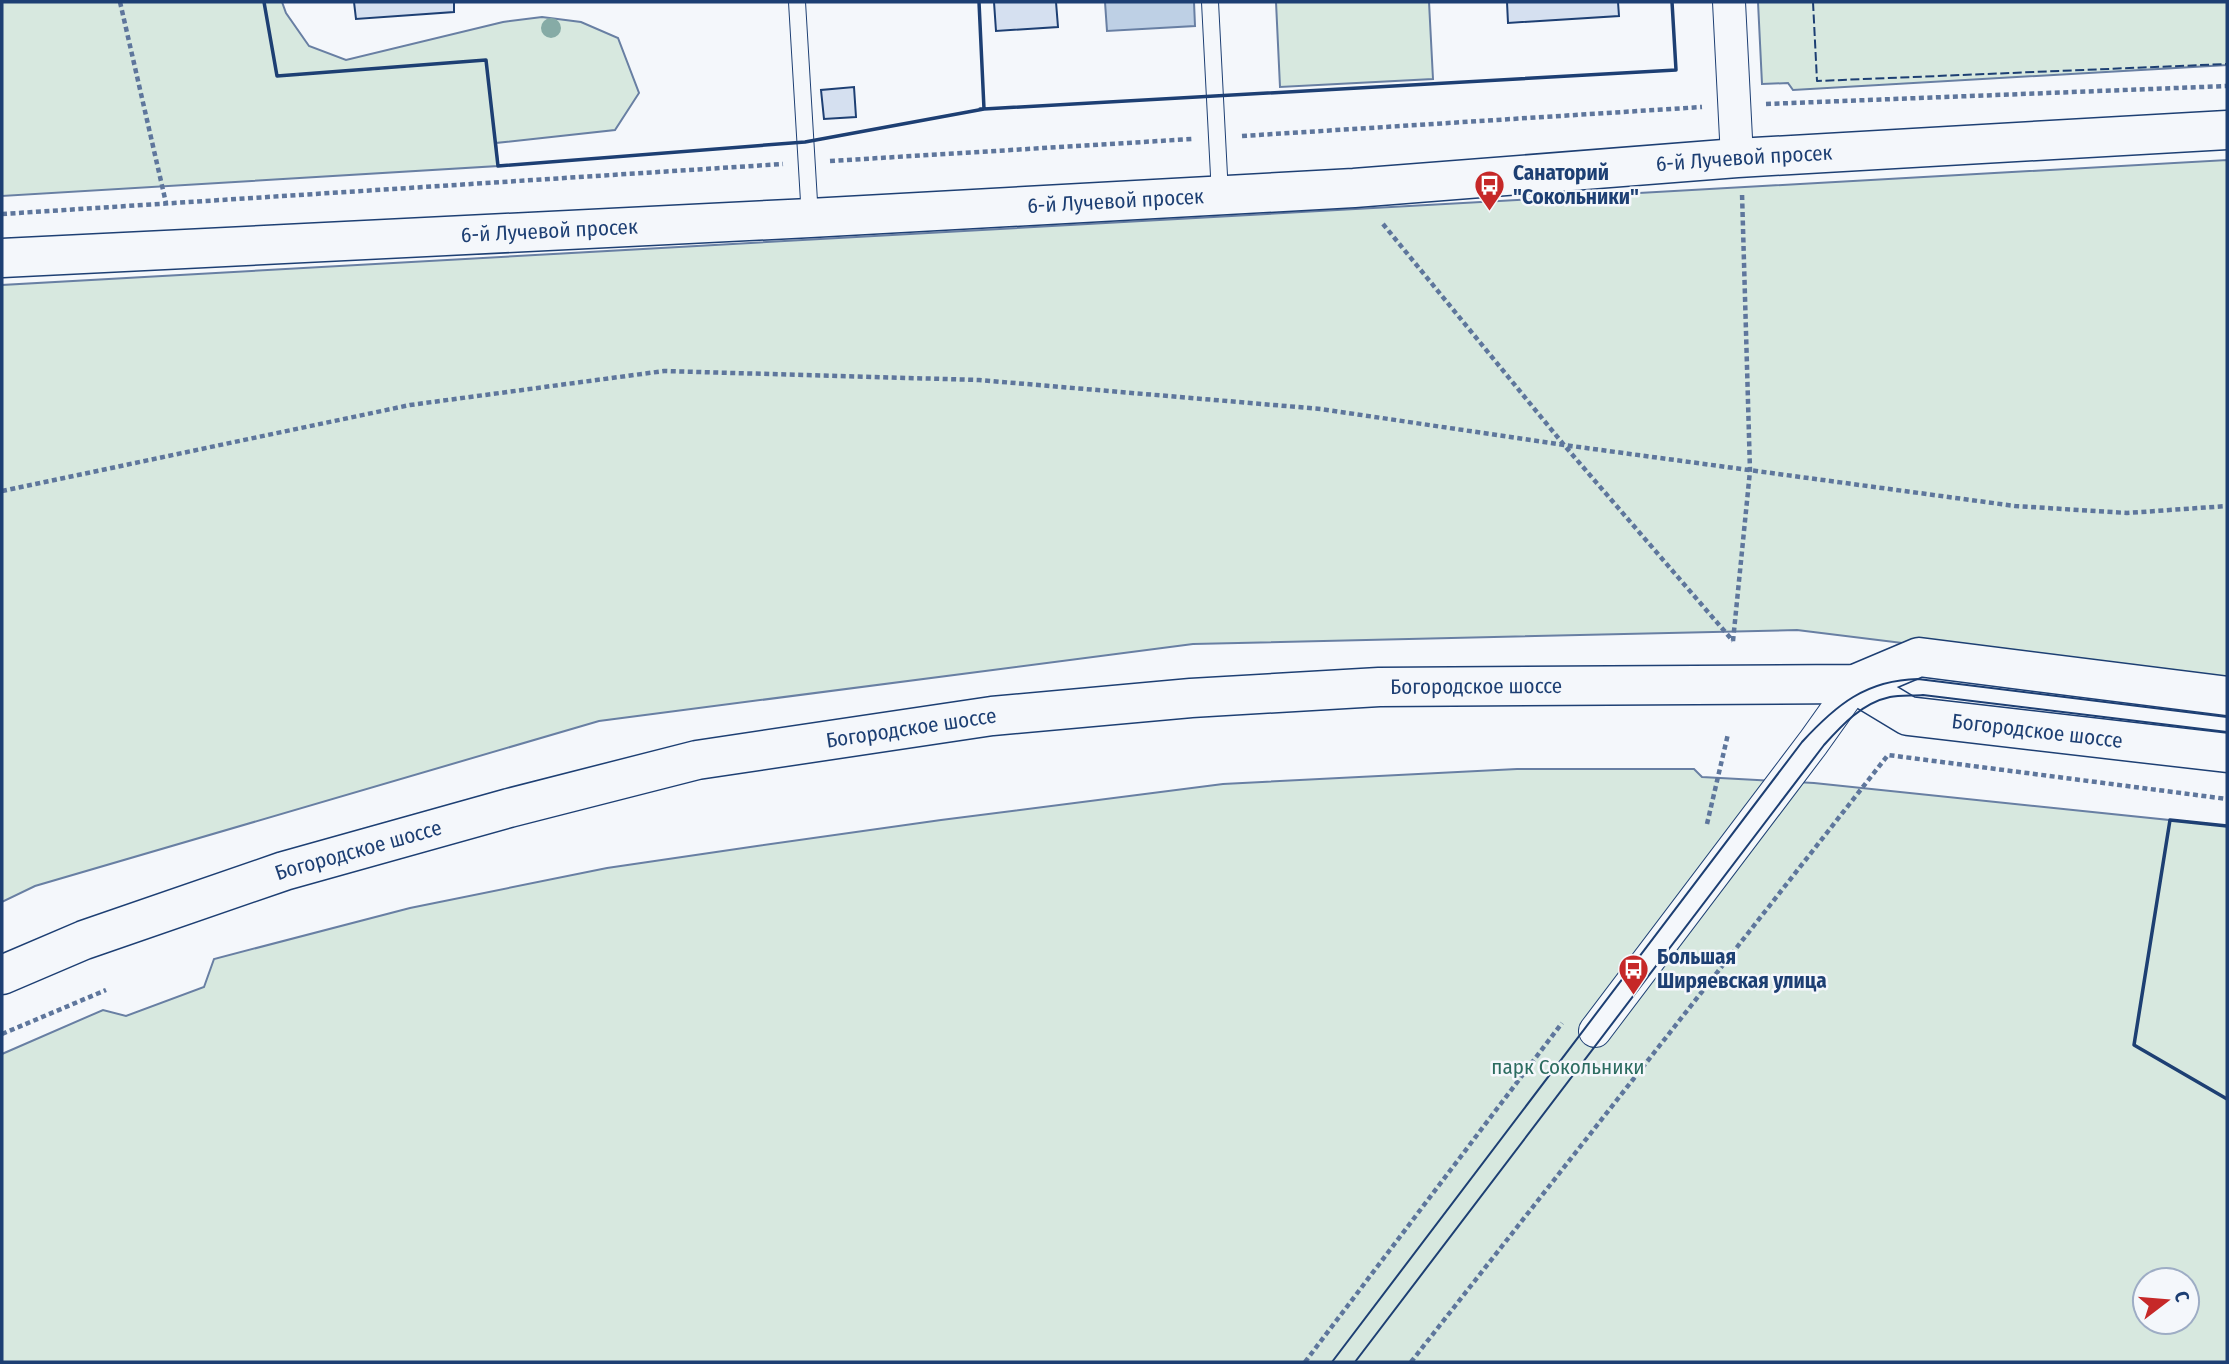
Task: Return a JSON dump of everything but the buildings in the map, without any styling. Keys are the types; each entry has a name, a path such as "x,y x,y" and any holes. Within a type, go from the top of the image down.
{"main road":[{"name":"6-й Лучевой просек","path":"2,258 1354,188 1737,158 2227,130"},
{"name":"Богородское шоссе","path":"2,975 84,940 284,871 509,808 711,758 992,716 1191,698 1379,687 1855,684 1919,657 2227,696"},
{"name":"Богородское шоссе","path":"1855,684 1908,716 2227,753"}],"street":[{"path":"1730,2 1737,158"},
{"path":"1595,1031 1855,684"}],"lane":[{"path":"797,2 810,218"},
{"path":"1210,2 1220,195"}],"path":[{"path":"120,2 166,203"},
{"path":"2,214 1734,105 2227,86"},
{"path":"1354,188 1564,445 1733,641 1750,471 1742,195 1737,158"},
{"path":"2,491 410,405 664,371 979,380 1321,409 2015,506 2127,513 2227,506"},
{"path":"1704,836 1728,734"},
{"path":"1411,1362 1888,755 2227,799"},
{"path":"2,1034 106,990"},
{"path":"1305,1362 1563,1022"}],"green space":[{"path":"2,2 282,2 286,13 309,46 346,60 503,22 542,17 581,22 618,38 639,93 615,130 496,143 498,166 2,196"},
{"path":"1276,2 1429,2 1433,79 1280,87"},
{"path":"1758,2 2227,2 2227,65 1793,90 1788,83 1762,84"},
{"path":"2227,160 2227,683 1797,630 1193,644 599,721 35,886 2,902 2,285"},
{"name":"парк Сокольники","path":"1517,769 1694,769 1702,777 1814,783 2227,826 2227,1362 2,1362 2,1054 103,1010 126,1016 204,987 214,959 410,908 607,868 941,820 1223,784"}],"water":[{"path":"1105,2 1194,2 1195,26 1107,31"}],"tram line":[{"path":"1332,1362 1802,742 1840,706 1883,684 1918,679 2227,717"},
{"path":"1355,1362 1824,745 1845,723 1870,704 1890,697 1923,695 2227,732"}],"fence":[{"path":"1813,2 1817,81 2227,64"}],"wall":[{"path":"264,2 277,76 486,60 498,166"},
{"path":"979,2 984,109 980,109"},
{"path":"498,166 805,142 984,109 1676,70 1672,2"},
{"path":"2227,826 2170,820 2134,1045 2227,1099"}],"place":[{"name":"Санаторий \"Сокольники\"","path":"1490,212"},
{"name":"Большая Ширяевская улица","path":"1634,996"}]}
